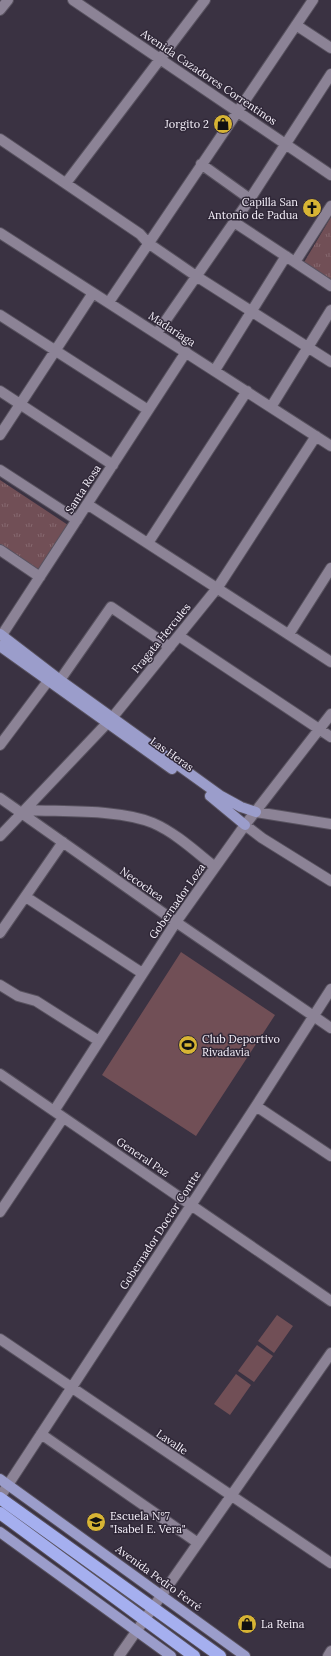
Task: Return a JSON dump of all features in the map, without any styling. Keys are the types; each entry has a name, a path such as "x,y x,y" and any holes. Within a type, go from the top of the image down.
{"highway":[{"path":"0,1497 220,1656"},
{"path":"0,1513 194,1656"}],"main road":[{"name":"Las Heras","path":"0,638 60,680 109,720 215,799 246,825"},
{"name":"Las Heras","path":"0,638 48,681 222,796 241,807 256,812"},
{"name":"Avenida Pedro Ferré","path":"4,1482 245,1656"},
{"path":"0,1532 171,1656"}],"street":[{"path":"0,10 8,0"},
{"name":"Avenida Cazadores Correntinos","path":"73,0 161,60 330,170"},
{"path":"66,183 161,60 205,0"},
{"path":"109,302 313,0"},
{"path":"296,25 331,48"},
{"path":"157,333 250,199 331,74"},
{"path":"0,139 140,234 148,243 196,276 331,362"},
{"path":"201,164 250,199"},
{"path":"295,262 331,206"},
{"path":"234,222 331,286"},
{"name":"Madariaga","path":"0,233 316,436 329,440"},
{"path":"215,370 286,256"},
{"path":"0,435 93,293"},
{"path":"271,407 331,310"},
{"path":"0,314 148,410"},
{"name":"Santa Rosa","path":"0,638 186,352"},
{"path":"0,391 112,465"},
{"path":"148,543 247,391"},
{"name":"Fragata Hercules","path":"0,836 109,720 170,648 218,587 316,436"},
{"path":"0,470 77,520"},
{"path":"87,504 218,587 331,662"},
{"path":"0,550 40,577"},
{"path":"289,634 331,568"},
{"path":"60,680 111,607 170,648"},
{"path":"179,636 331,737"},
{"path":"0,745 48,681"},
{"name":"Gobernador Loza","path":"54,1111 176,922 246,825 331,714"},
{"name":"Necochea","path":"0,798 24,812 63,842 176,922 331,1028"},
{"path":"24,812 118,814 152,822 167,830 215,867"},
{"path":"256,812 331,824"},
{"name":"Las Heras","path":"246,825 262,838 331,881"},
{"path":"0,933 63,842"},
{"path":"26,897 142,973"},
{"path":"0,985 18,996 36,1000 99,1041"},
{"name":"Gobernador Doctor Contte","path":"0,1497 4,1482 41,1434 256,1106 331,988"},
{"name":"General Paz","path":"0,1074 331,1301"},
{"path":"256,1106 331,1156"},
{"path":"0,1212 63,1118"},
{"name":"Lavalle","path":"0,1339 331,1564"},
{"path":"119,1656 331,1353"},
{"path":"41,1434 198,1543"},
{"path":"328,1656 331,1651"}],"green space":[{"path":"331,217 331,282 303,264"},
{"path":"0,480 68,525 37,571 0,546"},
{"name":"Club Deportivo Rivadavia","path":"181,952 275,1015 196,1136 102,1075"},
{"path":"277,1315 293,1326 274,1353 258,1341"},
{"path":"257,1345 273,1356 254,1382 238,1371"},
{"path":"236,1374 251,1385 230,1415 214,1404"}],"place":[{"name":"Jorgito 2","path":"223,124"},
{"name":"Capilla San Antonio de Padua","path":"312,208"},
{"name":"Club Deportivo Rivadavia","path":"188,1045"},
{"name":"Escuela Nº7 \"Isabel E. Vera\"","path":"96,1522"},
{"name":"La Reina","path":"247,1624"}]}
